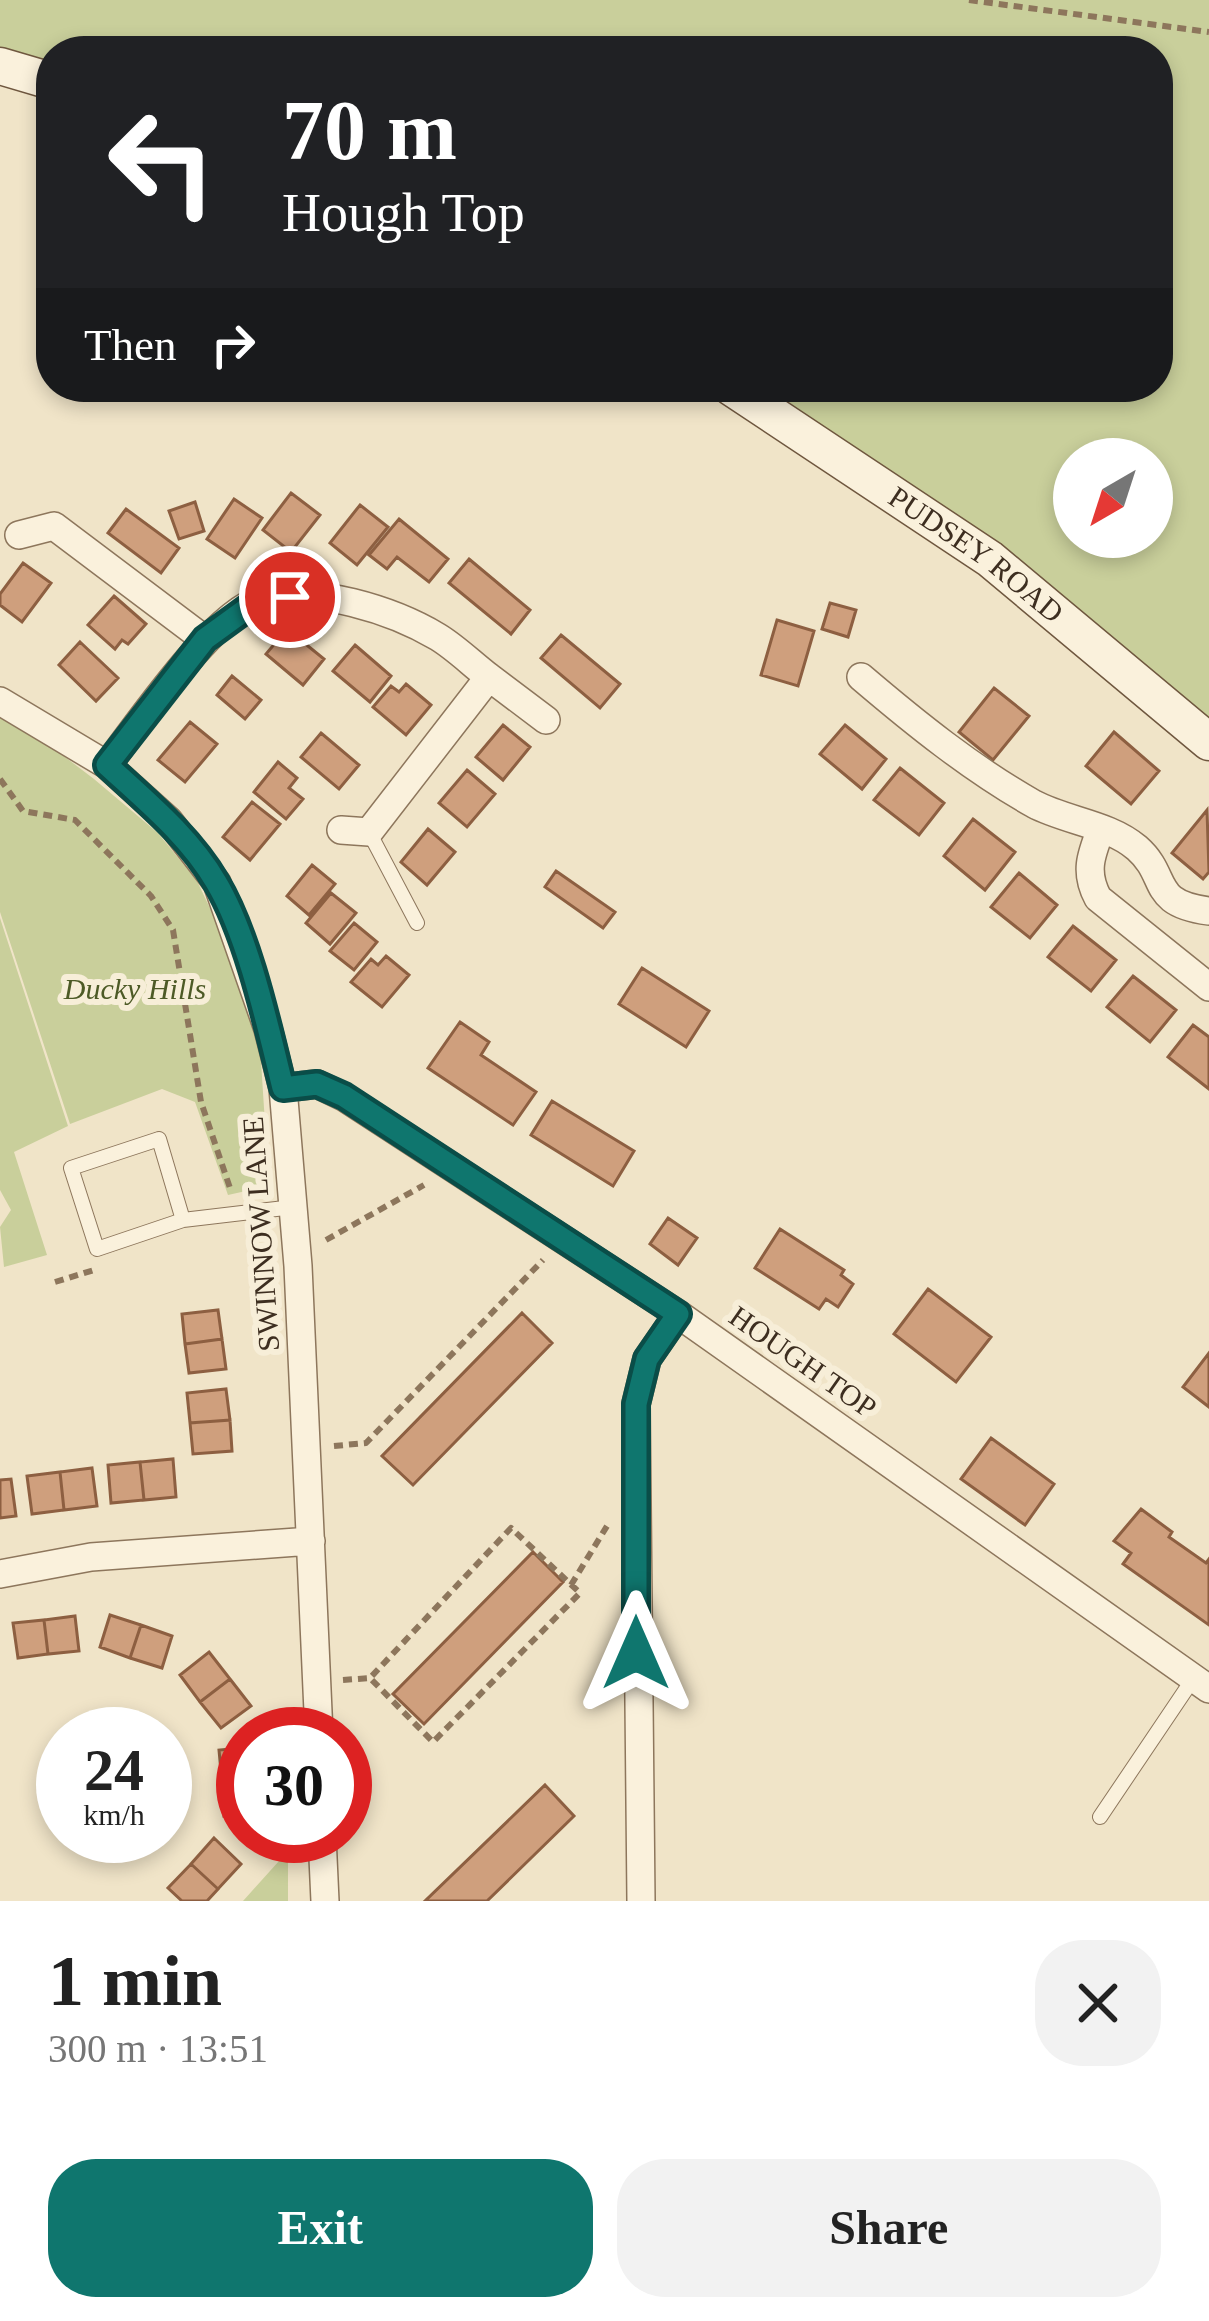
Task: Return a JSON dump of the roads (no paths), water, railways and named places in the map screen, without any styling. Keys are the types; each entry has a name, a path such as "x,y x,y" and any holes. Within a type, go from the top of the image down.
{"main road":[{"path":"0,66 36,77"},
{"name":"PUDSEY ROAD","path":"754,402 990,559 1209,742"}],"street":[{"path":"19,535 54,526 205,639"},
{"path":"107,765 205,639 260,599 320,596 387,613 439,638 546,720"},
{"path":"355,831 489,677"},
{"path":"861,677 1007,788 1041,808 1140,850 1162,890 1178,904 1209,910"},
{"name":"SWINNOW LANE","path":"0,701 107,765 169,821 217,883 247,963 283,1088 298,1266 318,1707"},
{"path":"1101,830 1088,880 1098,898 1209,987"},
{"name":"HOUGH TOP","path":"283,1088 317,1084 344,1096 678,1314 1201,1684"},
{"path":"640,1901 636,1404 647,1359 678,1314"},
{"path":"0,1574 91,1557 311,1541"},
{"path":"323,1863 325,1901"}],"lane":[{"path":"355,831 417,923"},
{"path":"183,1220 159,1139 71,1168 97,1249 183,1220 293,1207"},
{"path":"1100,1817 1201,1684"}],"park label":[{"name":"Ducky Hills","path":"135,989"}]}
